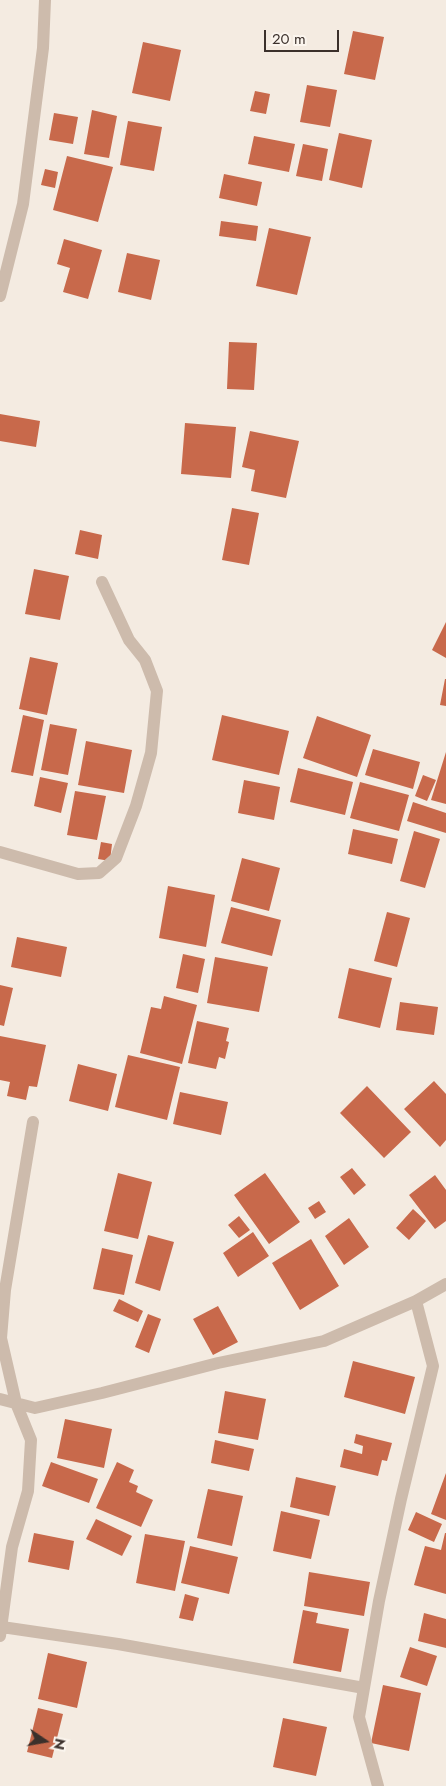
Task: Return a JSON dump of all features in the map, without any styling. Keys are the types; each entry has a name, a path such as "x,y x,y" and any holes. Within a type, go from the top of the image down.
{"street":[{"path":"0,296 22,204 43,48 45,0"},
{"path":"0,852 78,874 99,873 116,858 136,806 151,753 157,691 146,660 129,640 102,582"},
{"path":"33,1122 5,1290 1,1338 16,1403 31,1440 28,1491 12,1547 1,1631 118,1644 364,1688"},
{"path":"0,1399 35,1408 218,1363 324,1341 416,1301 446,1284"},
{"path":"378,1786 359,1717 385,1573 432,1366 416,1301"}],"building":[{"path":"353,31 384,37 375,80 344,74"},
{"path":"143,42 181,50 170,101 132,93"},
{"path":"307,85 337,90 330,127 300,122"},
{"path":"255,91 270,94 266,114 250,111"},
{"path":"92,110 117,116 109,158 84,154"},
{"path":"54,113 78,117 73,144 49,140"},
{"path":"128,121 162,127 154,171 120,165"},
{"path":"339,133 372,140 362,188 329,180"},
{"path":"254,136 295,144 289,172 248,164"},
{"path":"303,144 328,149 322,181 296,176"},
{"path":"67,156 113,167 98,222 53,210"},
{"path":"45,169 58,172 55,188 41,185"},
{"path":"224,174 262,182 257,206 219,198"},
{"path":"221,221 258,226 256,241 219,236"},
{"path":"269,228 311,237 297,295 256,286"},
{"path":"64,239 102,250 88,299 63,292 70,268 57,264"},
{"path":"127,253 160,260 151,300 118,292"},
{"path":"229,342 257,343 254,390 227,389"},
{"path":"0,414 40,421 36,447 0,441"},
{"path":"185,423 236,427 231,478 181,474"},
{"path":"250,431 299,441 286,498 251,491 255,470 242,467"},
{"path":"232,508 259,513 249,565 222,560"},
{"path":"80,530 102,535 98,559 75,554"},
{"path":"34,569 69,576 60,620 25,614"},
{"path":"446,622 446,658 432,650"},
{"path":"30,657 58,663 47,715 19,709"},
{"path":"446,679 446,706 440,705"},
{"path":"23,715 44,720 33,776 11,772"},
{"path":"222,715 289,731 279,775 212,760"},
{"path":"317,716 371,735 357,777 303,758"},
{"path":"50,724 77,729 68,775 41,770"},
{"path":"86,741 132,750 124,793 78,785"},
{"path":"373,749 420,762 413,789 365,775"},
{"path":"446,752 446,804 431,800"},
{"path":"298,768 353,782 345,815 290,802"},
{"path":"423,775 436,780 427,801 415,796"},
{"path":"40,777 68,783 61,813 34,806"},
{"path":"244,780 280,787 274,820 238,813"},
{"path":"360,782 409,795 399,831 350,818"},
{"path":"75,791 106,796 97,840 67,835"},
{"path":"413,802 446,813 446,833 407,821"},
{"path":"353,829 398,839 392,864 348,854"},
{"path":"414,831 440,839 425,888 400,881"},
{"path":"101,842 112,844 110,861 98,859"},
{"path":"242,858 280,868 269,911 231,901"},
{"path":"168,886 215,895 206,947 159,938"},
{"path":"231,907 281,920 272,956 221,943"},
{"path":"387,912 410,918 397,967 374,961"},
{"path":"17,937 67,947 61,977 11,967"},
{"path":"183,954 205,959 198,993 176,988"},
{"path":"215,957 268,967 259,1012 207,1003"},
{"path":"349,968 392,978 380,1028 338,1018"},
{"path":"0,985 13,988 4,1026 0,1025"},
{"path":"164,996 197,1005 182,1064 140,1053 151,1007 161,1009"},
{"path":"400,1002 438,1007 434,1035 396,1030"},
{"path":"197,1021 229,1028 226,1041 229,1042 225,1059 219,1057 216,1069 188,1063"},
{"path":"0,1036 46,1045 37,1087 29,1086 26,1100 7,1096 10,1082 0,1080"},
{"path":"128,1055 180,1067 167,1120 115,1107"},
{"path":"78,1064 117,1074 108,1111 69,1101"},
{"path":"434,1081 446,1094 446,1140 440,1147 404,1109"},
{"path":"367,1086 411,1132 384,1158 340,1113"},
{"path":"180,1092 228,1102 221,1135 173,1124"},
{"path":"352,1168 366,1185 354,1195 340,1177"},
{"path":"118,1173 152,1182 138,1239 104,1231"},
{"path":"265,1173 300,1222 269,1244 234,1195"},
{"path":"435,1175 446,1190 446,1221 435,1229 409,1195"},
{"path":"319,1201 326,1212 315,1219 308,1208"},
{"path":"413,1209 426,1221 409,1240 396,1228"},
{"path":"239,1216 250,1230 239,1238 228,1225"},
{"path":"349,1218 369,1247 344,1265 325,1236"},
{"path":"253,1232 269,1256 238,1277 223,1253"},
{"path":"148,1235 174,1242 160,1291 135,1283"},
{"path":"311,1239 339,1286 300,1310 272,1263"},
{"path":"102,1248 133,1255 124,1295 93,1289"},
{"path":"119,1299 143,1311 138,1322 113,1311"},
{"path":"218,1306 238,1342 213,1355 193,1319"},
{"path":"148,1314 161,1319 149,1353 135,1347"},
{"path":"353,1361 415,1377 405,1414 344,1397"},
{"path":"225,1391 266,1399 258,1440 218,1433"},
{"path":"65,1419 112,1429 104,1468 57,1458"},
{"path":"356,1434 392,1443 387,1461 382,1460 378,1476 340,1467 344,1449 362,1454 363,1446 354,1443"},
{"path":"215,1440 254,1449 249,1471 211,1463"},
{"path":"51,1462 98,1479 89,1503 42,1486"},
{"path":"117,1462 134,1470 129,1482 138,1486 136,1492 153,1500 141,1527 96,1508"},
{"path":"446,1473 446,1520 431,1514"},
{"path":"296,1477 336,1486 329,1516 290,1507"},
{"path":"208,1489 243,1496 232,1546 197,1538"},
{"path":"281,1511 320,1520 311,1559 273,1551"},
{"path":"416,1512 442,1524 434,1542 408,1530"},
{"path":"96,1519 132,1536 122,1556 86,1539"},
{"path":"34,1533 74,1541 69,1570 28,1562"},
{"path":"445,1533 446,1594 414,1585 425,1546 441,1550"},
{"path":"145,1534 185,1541 175,1591 136,1583"},
{"path":"190,1546 238,1557 229,1594 181,1583"},
{"path":"309,1572 370,1582 364,1616 304,1606"},
{"path":"185,1594 199,1598 193,1621 179,1618"},
{"path":"303,1610 318,1613 316,1623 349,1629 341,1672 293,1663"},
{"path":"424,1613 446,1619 446,1648 418,1641"},
{"path":"410,1647 437,1656 427,1686 400,1677"},
{"path":"48,1653 87,1662 77,1708 38,1699"},
{"path":"383,1685 421,1693 409,1751 371,1743"},
{"path":"38,1708 63,1714 52,1758 27,1752"},
{"path":"283,1718 327,1727 316,1776 273,1767"}]}
